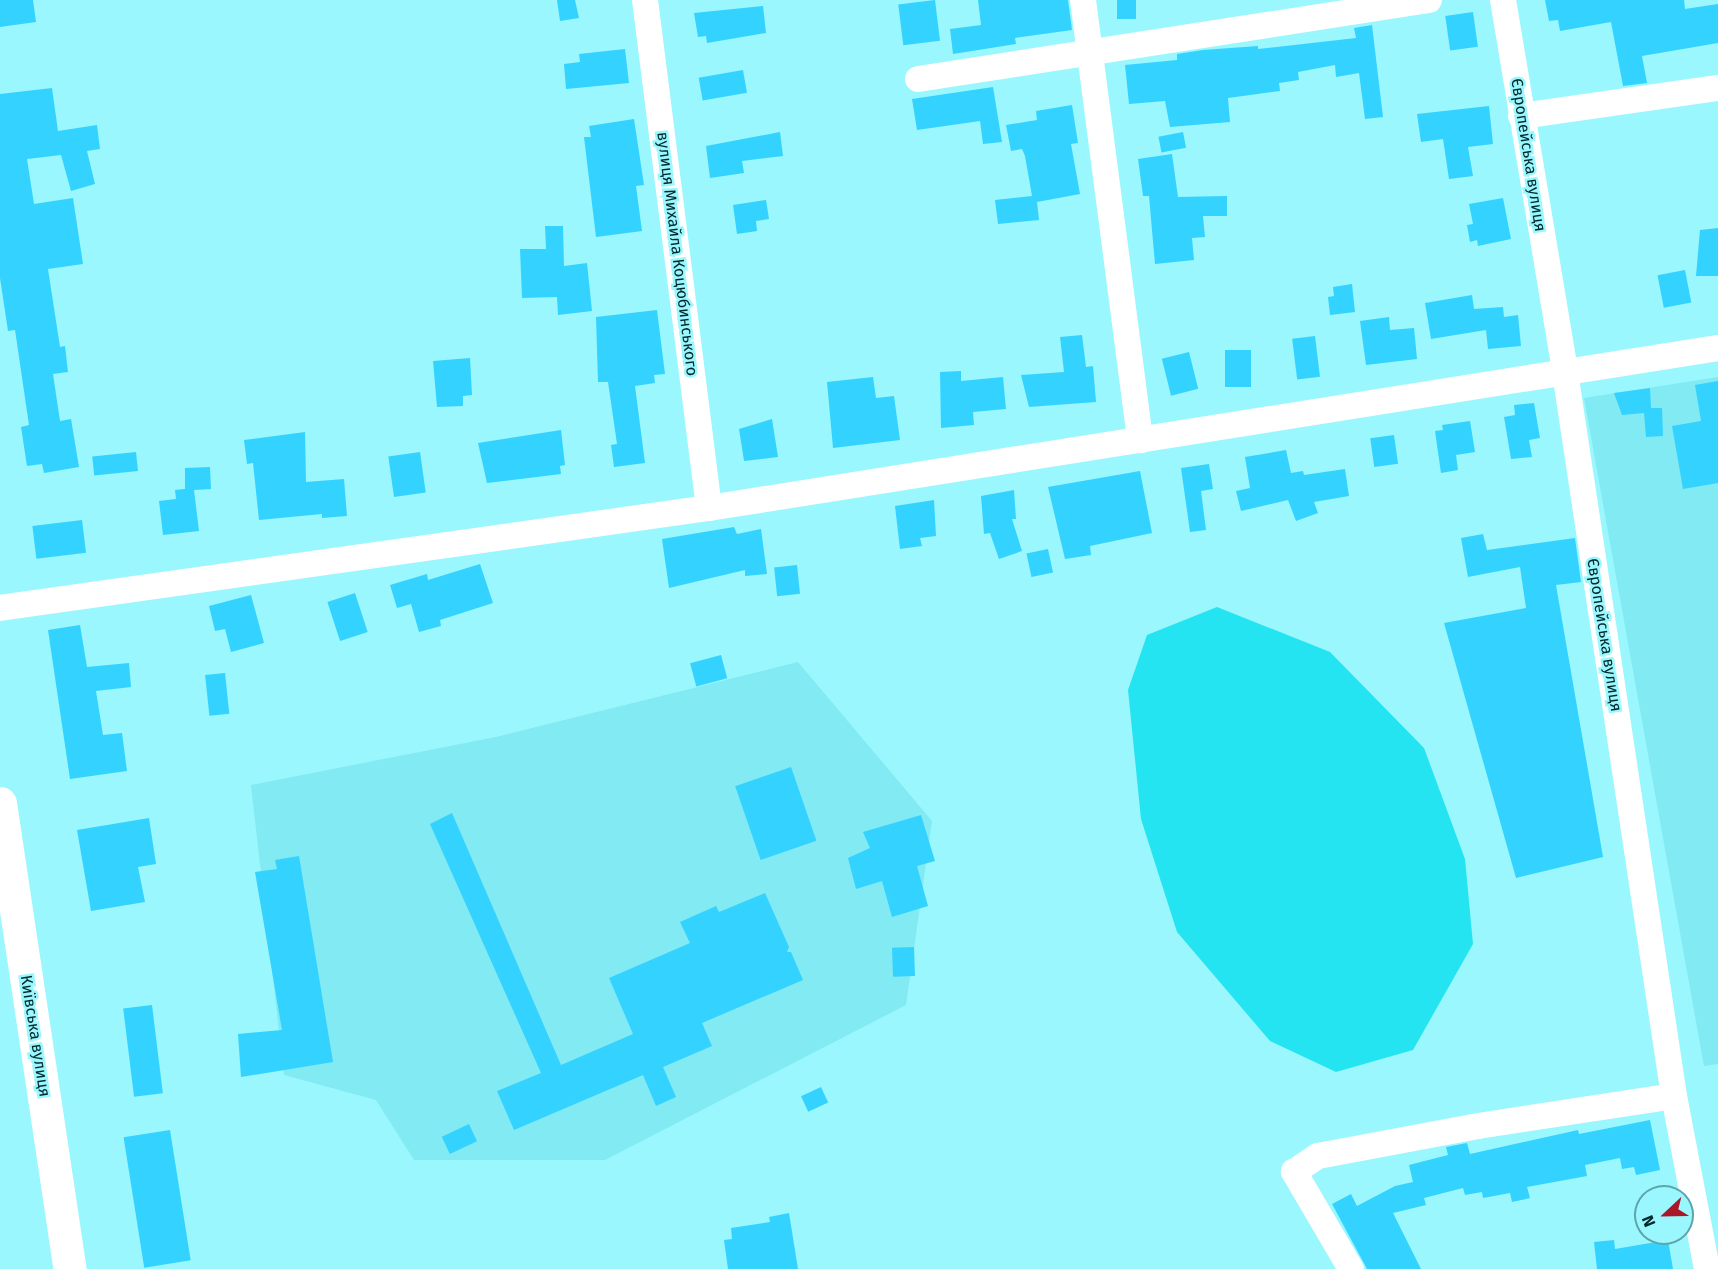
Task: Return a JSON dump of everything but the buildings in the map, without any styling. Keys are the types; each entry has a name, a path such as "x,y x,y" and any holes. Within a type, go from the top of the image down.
{"street":[{"name":"вулиця Михайла Коцюбинського","path":"645,0 709,508"},
{"path":"1083,0 1140,441"},
{"path":"918,79 1429,0"},
{"name":"Європейська вулиця","path":"1503,0 1565,372 1674,1096 1707,1269"},
{"path":"1521,116 1718,88"},
{"path":"0,608 709,508 1718,348"},
{"name":"Київська вулиця","path":"0,803 70,1269"},
{"path":"1350,1269 1294,1172 1318,1156 1478,1126 1674,1096"}],"shaded area":[{"path":"1718,377 1718,1064 1704,1066 1584,398"},
{"path":"1217,607 1330,652 1424,748 1465,859 1473,944 1413,1050 1336,1072 1270,1041 1177,932 1141,819 1128,690 1147,635"},
{"path":"798,662 932,821 906,1005 605,1160 414,1160 376,1100 284,1075 251,785 496,737"}]}
